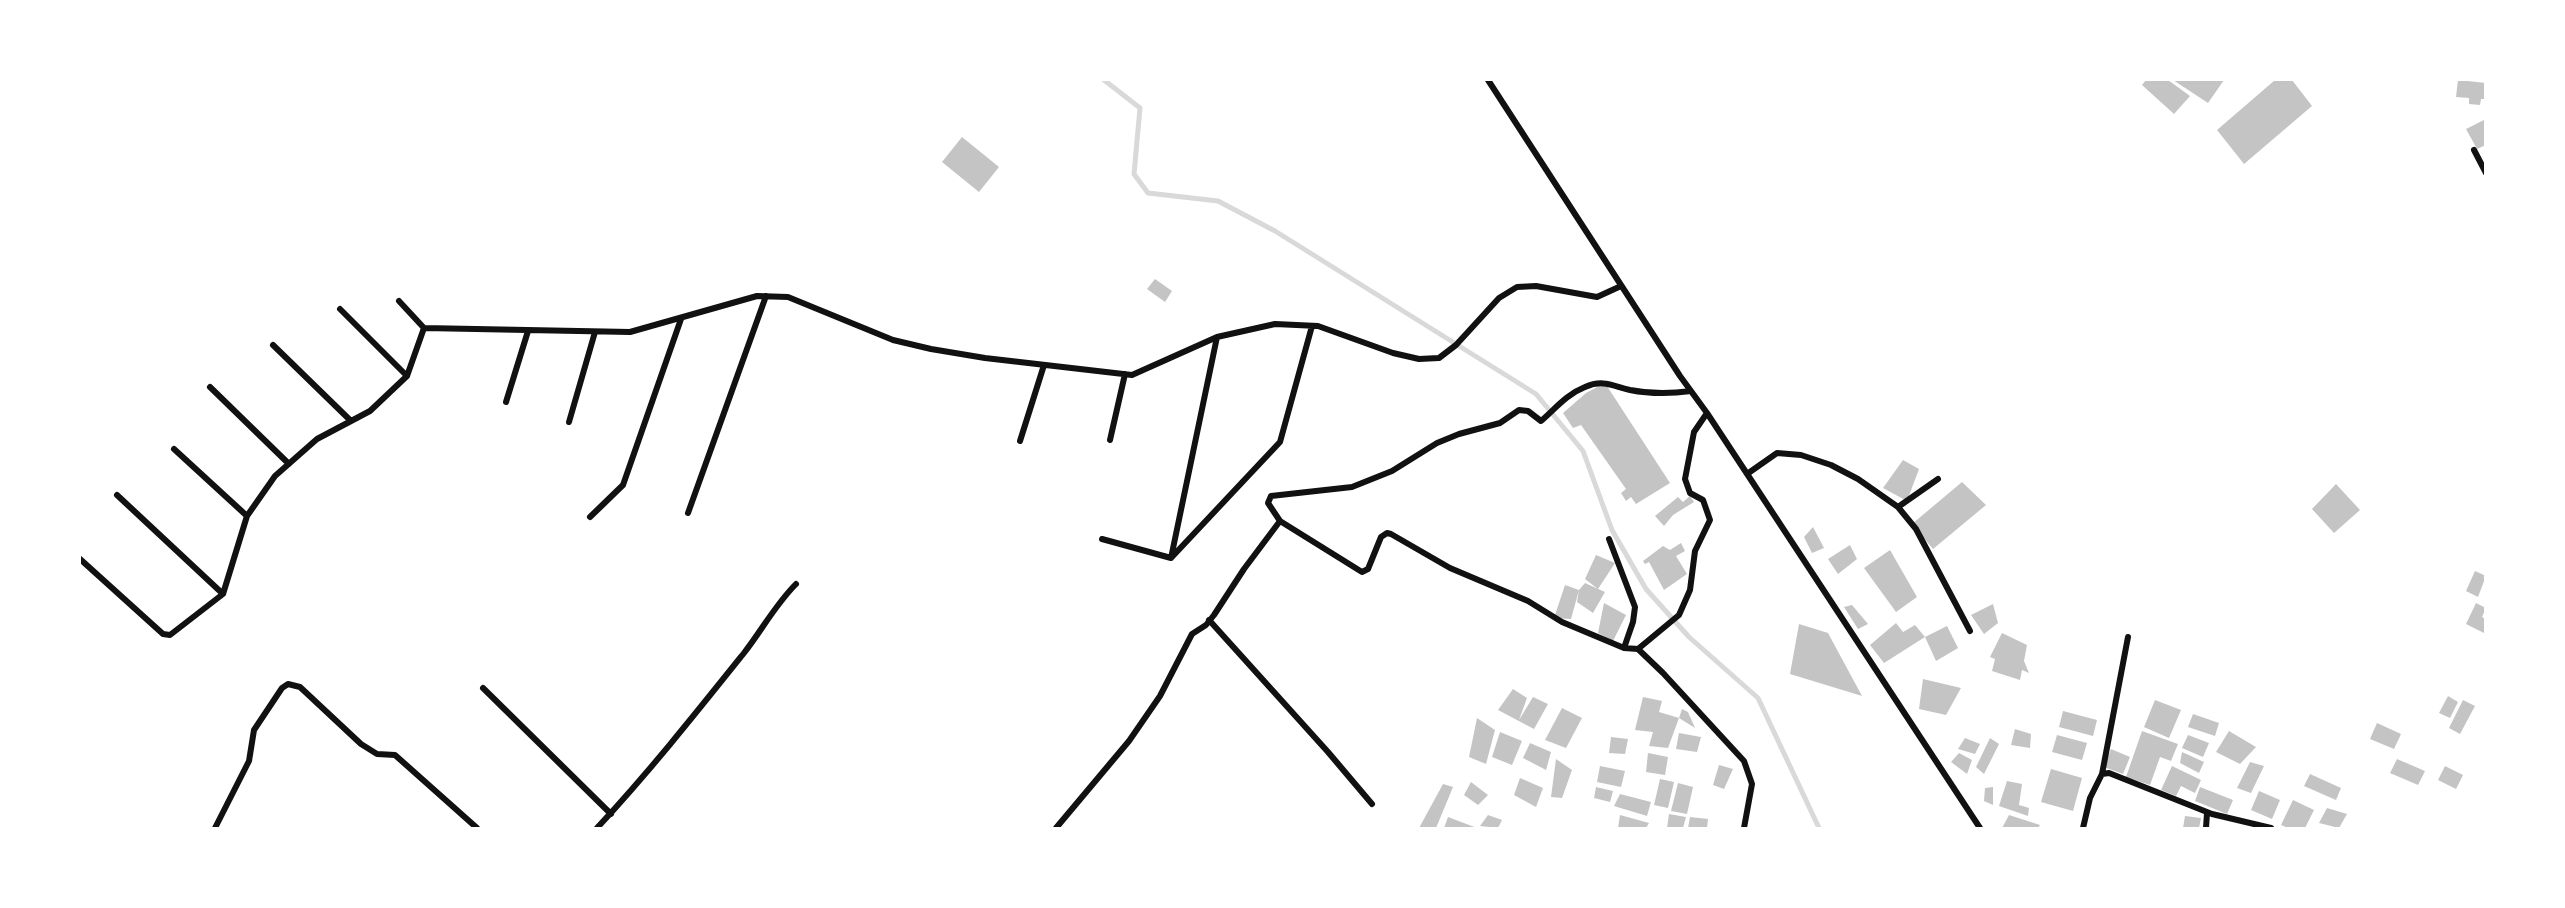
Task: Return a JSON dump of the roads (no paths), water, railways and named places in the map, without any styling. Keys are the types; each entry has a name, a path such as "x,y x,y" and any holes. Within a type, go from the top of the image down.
{"street":[{"path":"1488,80 1690,391 1707,413 1980,828"},
{"path":"2474,150 2486,172"},
{"path":"399,301 424,328 630,332 757,296 788,297 893,340 985,358 1132,375 1216,337 1275,324 1312,326 1419,359 1438,358 1447,352 1499,298 1517,287 1536,285 1597,297 1622,286"},
{"path":"688,513 766,296"},
{"path":"340,309 407,376"},
{"path":"590,517 623,485 681,319"},
{"path":"1171,558 1280,442 1312,326"},
{"path":"80,559 163,634 170,635 223,594 247,516 275,476 317,439 370,411 407,376 424,328"},
{"path":"506,402 528,331"},
{"path":"569,422 595,332"},
{"path":"1171,558 1216,337"},
{"path":"273,345 351,421"},
{"path":"1020,441 1044,365"},
{"path":"1110,440 1125,374"},
{"path":"1690,391 1667,394 1630,390 1605,382 1584,387 1566,397 1541,421 1528,411 1519,410 1500,423 1437,443 1392,471 1352,487 1313,493 1275,493 1268,503 1280,520 1362,572 1368,569 1382,537 1387,533 1391,534 1450,567 1528,601 1562,622 1624,648 1638,650 1663,673 1744,761 1752,784 1744,828"},
{"path":"210,387 289,464"},
{"path":"1638,650 1678,615 1690,590 1695,551 1710,520 1703,500 1690,493 1686,485 1694,432 1707,413"},
{"path":"174,449 247,516"},
{"path":"1747,474 1777,453 1801,454 1831,465 1898,507 1916,530 1970,631"},
{"path":"1898,507 1938,479"},
{"path":"117,495 223,594"},
{"path":"1056,828 1129,741 1160,696 1192,634 1209,620 1280,520"},
{"path":"1102,539 1171,558"},
{"path":"1609,540 1635,607 1634,622 1624,648"},
{"path":"597,828 653,768 750,646 783,597 796,584"},
{"path":"1209,620 1372,804"},
{"path":"2083,828 2090,798 2102,774 2128,637"},
{"path":"215,828 249,761 254,730 282,688 288,684 295,684 361,744 377,754 395,755 477,828"},
{"path":"483,688 611,814"},
{"path":"2102,774 2109,773 2208,813 2271,828"},
{"path":"2206,828 2208,813"}],"waterway":[{"path":"1104,80 1140,108 1134,174 1148,193 1218,201 1275,231 1536,394 1583,451 1612,530 1646,589 1689,637 1758,698 1819,828"}]}
